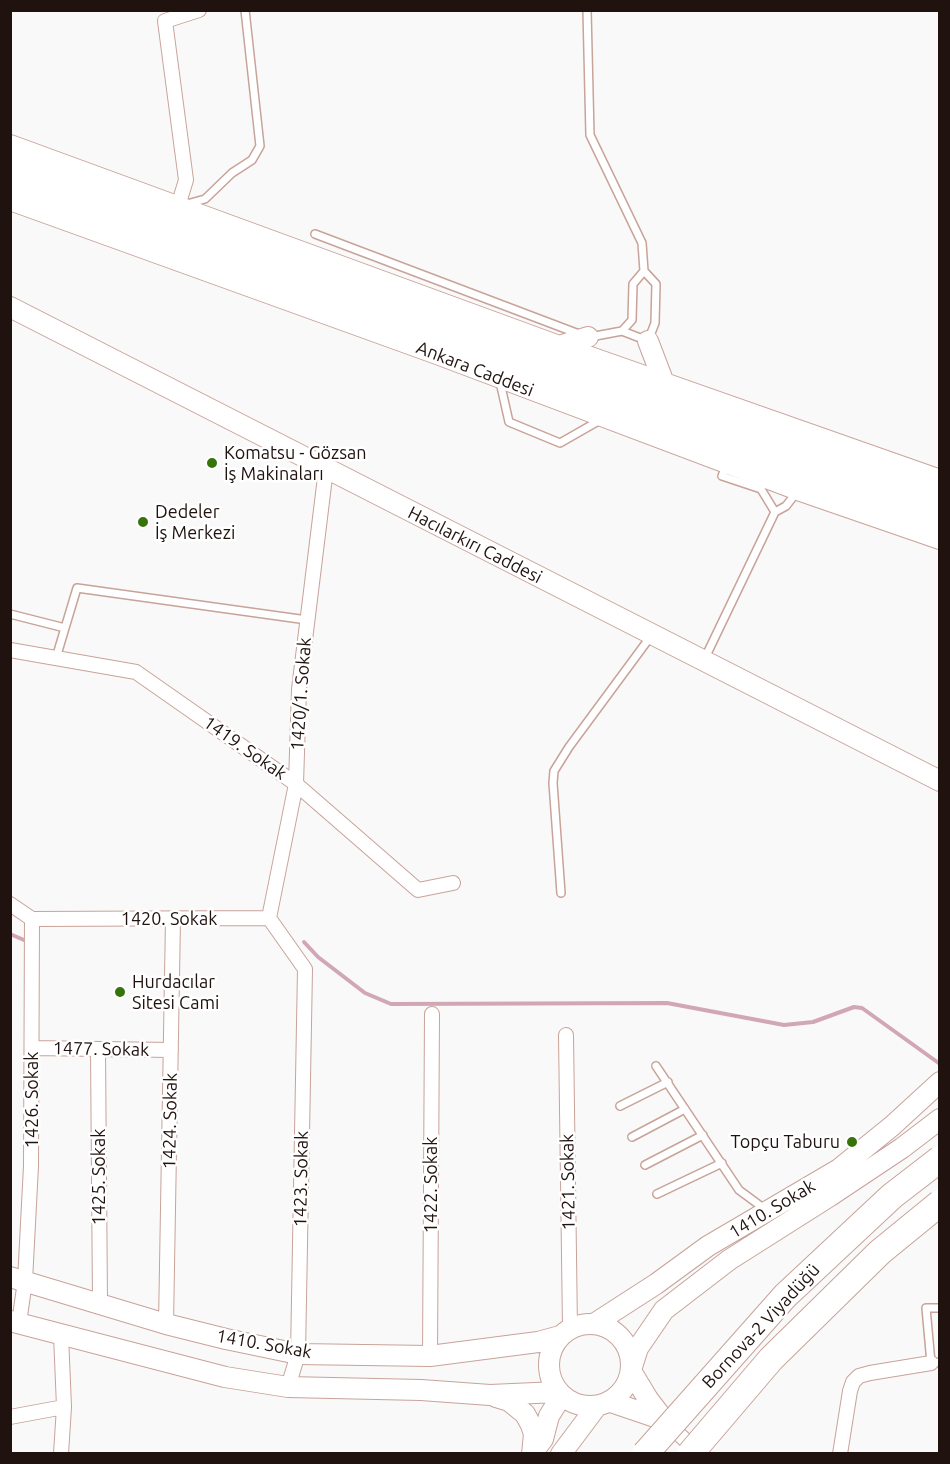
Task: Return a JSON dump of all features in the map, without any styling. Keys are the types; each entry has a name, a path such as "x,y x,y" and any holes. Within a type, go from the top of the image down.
{"highway":[{"name":"Ankara Caddesi","path":"10,163 939,501"},
{"name":"Ankara Caddesi","path":"10,183 601,407 939,520"},
{"path":"145,212 330,261"},
{"path":"437,354 601,407"},
{"name":"Bornova-2 Viyadüğü","path":"645,1454 784,1296 892,1196 939,1159"},
{"name":"Bornova-2 Viyadüğü","path":"690,1454 771,1359 880,1252 939,1203"}],"street":[{"path":"178,206 186,180 165,21 199,10"},
{"path":"10,145 559,346 939,480"},
{"name":"Ankara Caddesi","path":"10,200 500,378 601,407 728,463 939,539"},
{"name":"Hacılarkırı Caddesi","path":"10,307 939,782"},
{"path":"559,346 588,337"},
{"path":"648,341 664,383"},
{"name":"1420/1. Sokak","path":"269,918 296,784 298,689 326,469"},
{"name":"1419. Sokak","path":"10,650 136,672 296,784 418,890 453,883"},
{"path":"10,904 32,919"},
{"name":"1420. Sokak","path":"32,919 269,918"},
{"name":"1423. Sokak","path":"269,918 305,969 298,1353 288,1387"},
{"name":"1426. Sokak","path":"15,1322 31,1166 32,919"},
{"name":"1424. Sokak","path":"166,1324 173,919"},
{"name":"1422. Sokak","path":"430,1356 432,1014"},
{"name":"1421. Sokak","path":"565,1333 566,1035"},
{"name":"1477. Sokak","path":"32,1048 171,1050"},
{"name":"1425. Sokak","path":"98,1049 100,1304"},
{"name":"1410. Sokak","path":"594,1324 656,1284 708,1246 840,1168 892,1126 939,1082"},
{"name":"1410. Sokak","path":"632,1369 638,1348 664,1310 729,1260 902,1148 939,1119"},
{"name":"1410. Sokak","path":"18,1279 166,1324 298,1353 430,1356 538,1342 565,1333"},
{"name":"1410. Sokak","path":"15,1322 225,1377 288,1387 421,1390 490,1395 560,1393"},
{"path":"561,1454 604,1404 622,1393 629,1381 632,1369 631,1354 626,1343 617,1333 606,1327 582,1324 565,1333 553,1346 549,1364 552,1382 560,1393 569,1401 583,1406 604,1404 664,1420"},
{"path":"61,1335 64,1407 61,1454"},
{"path":"840,1454 850,1391 853,1382 859,1376 935,1363"},
{"path":"632,1369 648,1399 664,1420 699,1454"},
{"path":"532,1454 543,1439 549,1416 560,1393"},
{"path":"490,1395 509,1401 525,1414 534,1434 532,1454"},
{"path":"10,1418 64,1407"}],"lane":[{"path":"178,206 205,199 232,173 252,160 260,146 245,10"},
{"path":"315,234 588,337 622,331 648,341 655,323 656,284 644,271 642,243 590,135 587,10"},
{"path":"622,331 632,320 633,284 644,271"},
{"path":"500,378 509,423 560,443 601,407"},
{"path":"728,463 722,476 761,489 776,512"},
{"path":"703,662 776,512 786,506 798,490"},
{"path":"56,658 77,588 307,620"},
{"path":"10,614 65,628"},
{"path":"561,892 554,771 569,747 652,636"},
{"path":"656,1066 739,1190 768,1212"},
{"path":"620,1106 668,1082"},
{"path":"632,1137 686,1109"},
{"path":"645,1165 703,1135"},
{"path":"657,1194 722,1163"},
{"path":"935,1363 926,1308 939,1308"}],"waterway":[{"path":"10,934 24,940"},
{"path":"304,942 318,957 365,993 391,1004 667,1003 784,1025 813,1022 854,1007 862,1008 940,1064"}],"place":[{"name":"Komatsu - Gözsan İş Makinaları","path":"212,463"},
{"name":"Dedeler İş Merkezi","path":"143,522"},
{"name":"Hurdacılar Sitesi Cami","path":"120,992"},
{"name":"Topçu Taburu","path":"852,1142"}]}
